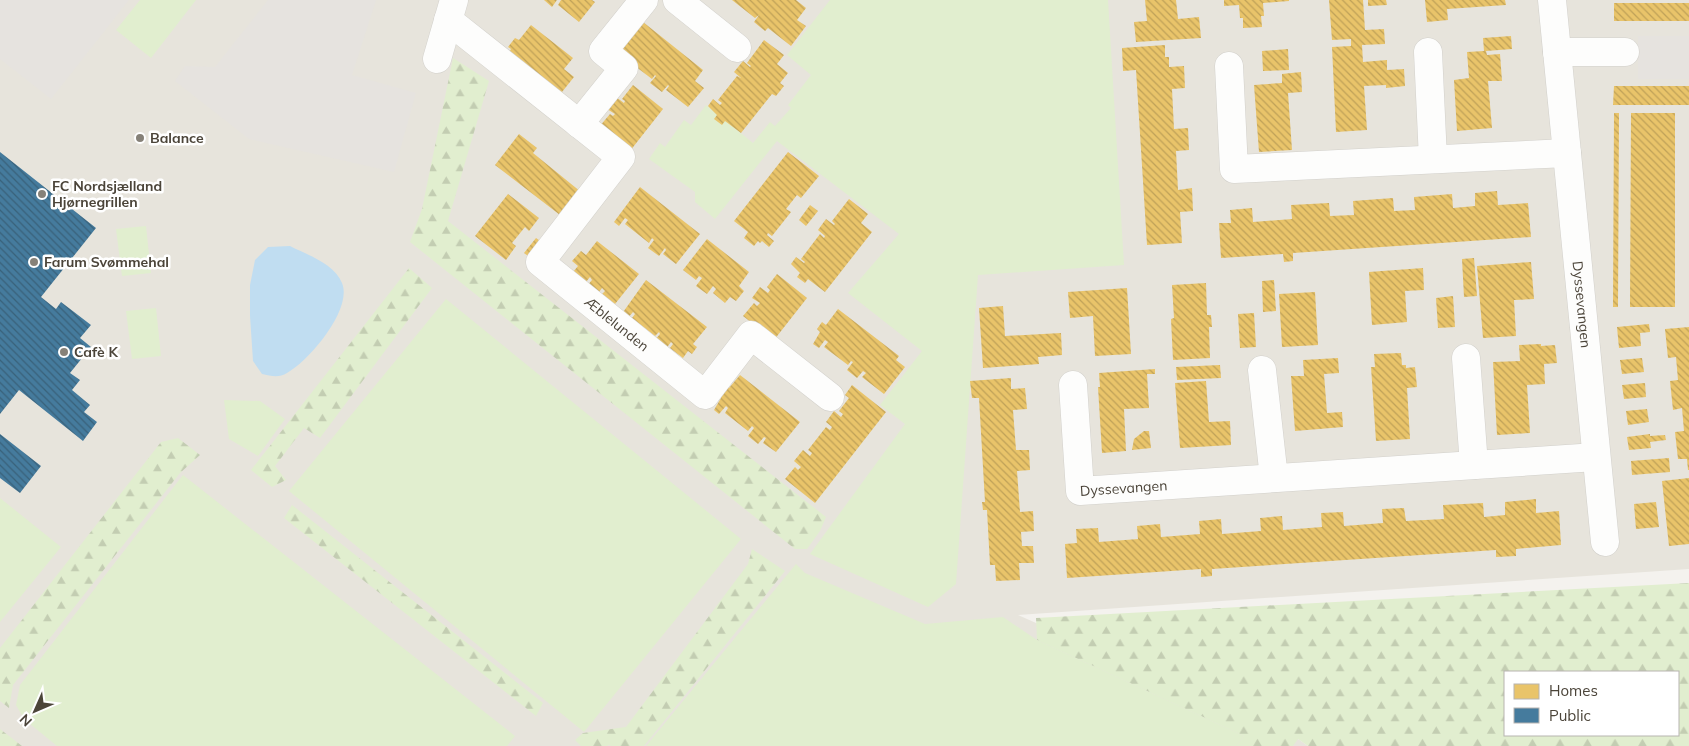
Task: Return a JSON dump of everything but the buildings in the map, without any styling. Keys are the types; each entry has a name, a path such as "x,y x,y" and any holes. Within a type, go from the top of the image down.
{"street":[{"path":"579,124 624,68 603,51 644,0"},
{"path":"677,0 737,48"},
{"name":"Dyssevangen","path":"1552,0 1605,542"},
{"path":"437,58 451,10"},
{"name":"Æblelunden","path":"451,10 579,124 622,157 540,262 705,394 751,335 830,397"},
{"path":"1428,52 1433,159"},
{"path":"1557,52 1625,52"},
{"path":"1229,66 1234,169 1566,153"},
{"path":"1466,358 1474,465"},
{"path":"1262,370 1274,478"},
{"name":"Dyssevangen","path":"1073,385 1080,491 1596,457"}],"shaded area":[{"path":"0,0 1689,0 1689,569 1018,615 1298,739 1308,746 0,746"},
{"path":"0,0 129,0 51,99 0,59"},
{"path":"268,0 376,0 352,75 416,93 394,172 249,139 175,81 185,66 215,67"},
{"path":"1638,36 1689,36 1689,79 1638,79"}],"green space":[{"path":"140,0 196,0 151,58 116,30"},
{"path":"830,0 1108,0 1124,265 978,275 956,584 928,607 810,554 905,424 880,405 922,351 848,293 899,234 777,141 715,219 695,202 695,192 649,159 660,143 665,147 684,120 691,125 706,105 753,143 770,122 775,126 791,108 788,105 811,75 787,55"},
{"path":"453,58 489,81 448,221 826,517 820,531 807,549 795,549 410,242 422,209"},
{"path":"146,226 151,273 122,276 116,229"},
{"path":"409,268 432,288 320,438 304,428 275,466 286,480 272,487 251,470"},
{"path":"446,299 741,539 584,732 289,491"},
{"path":"156,308 161,356 132,359 126,311"},
{"path":"224,400 260,401 285,419 258,456 229,439"},
{"path":"178,438 200,455 180,473 13,685 9,708 0,701 0,648 161,442"},
{"path":"183,475 515,736 507,746 57,746 24,719 16,705 20,685"},
{"path":"0,498 61,547 0,622"},
{"path":"292,505 543,703 536,716 284,518"},
{"path":"752,549 785,571 644,746 581,746 575,740 583,733 626,727 748,564"},
{"path":"796,564 805,573 925,624 1003,617 1037,640 1244,736 1236,746 646,746"},
{"path":"1689,583 1689,746 1308,746 1298,739 1293,746 1236,746 1244,736 1037,640 1036,618"},
{"path":"0,729 22,746 0,746"}],"water":[{"path":"290,246 319,260 333,270 342,283 344,294 335,320 317,346 296,367 287,373 281,376 272,376 262,374 253,361 250,285 255,260 268,247"}],"place":[{"name":"Balance","path":"140,138"},
{"name":"FC Nordsjælland Hjørnegrillen","path":"42,194"},
{"name":"Farum Svømmehal","path":"34,262"},
{"name":"Cafè K","path":"64,352"}]}
